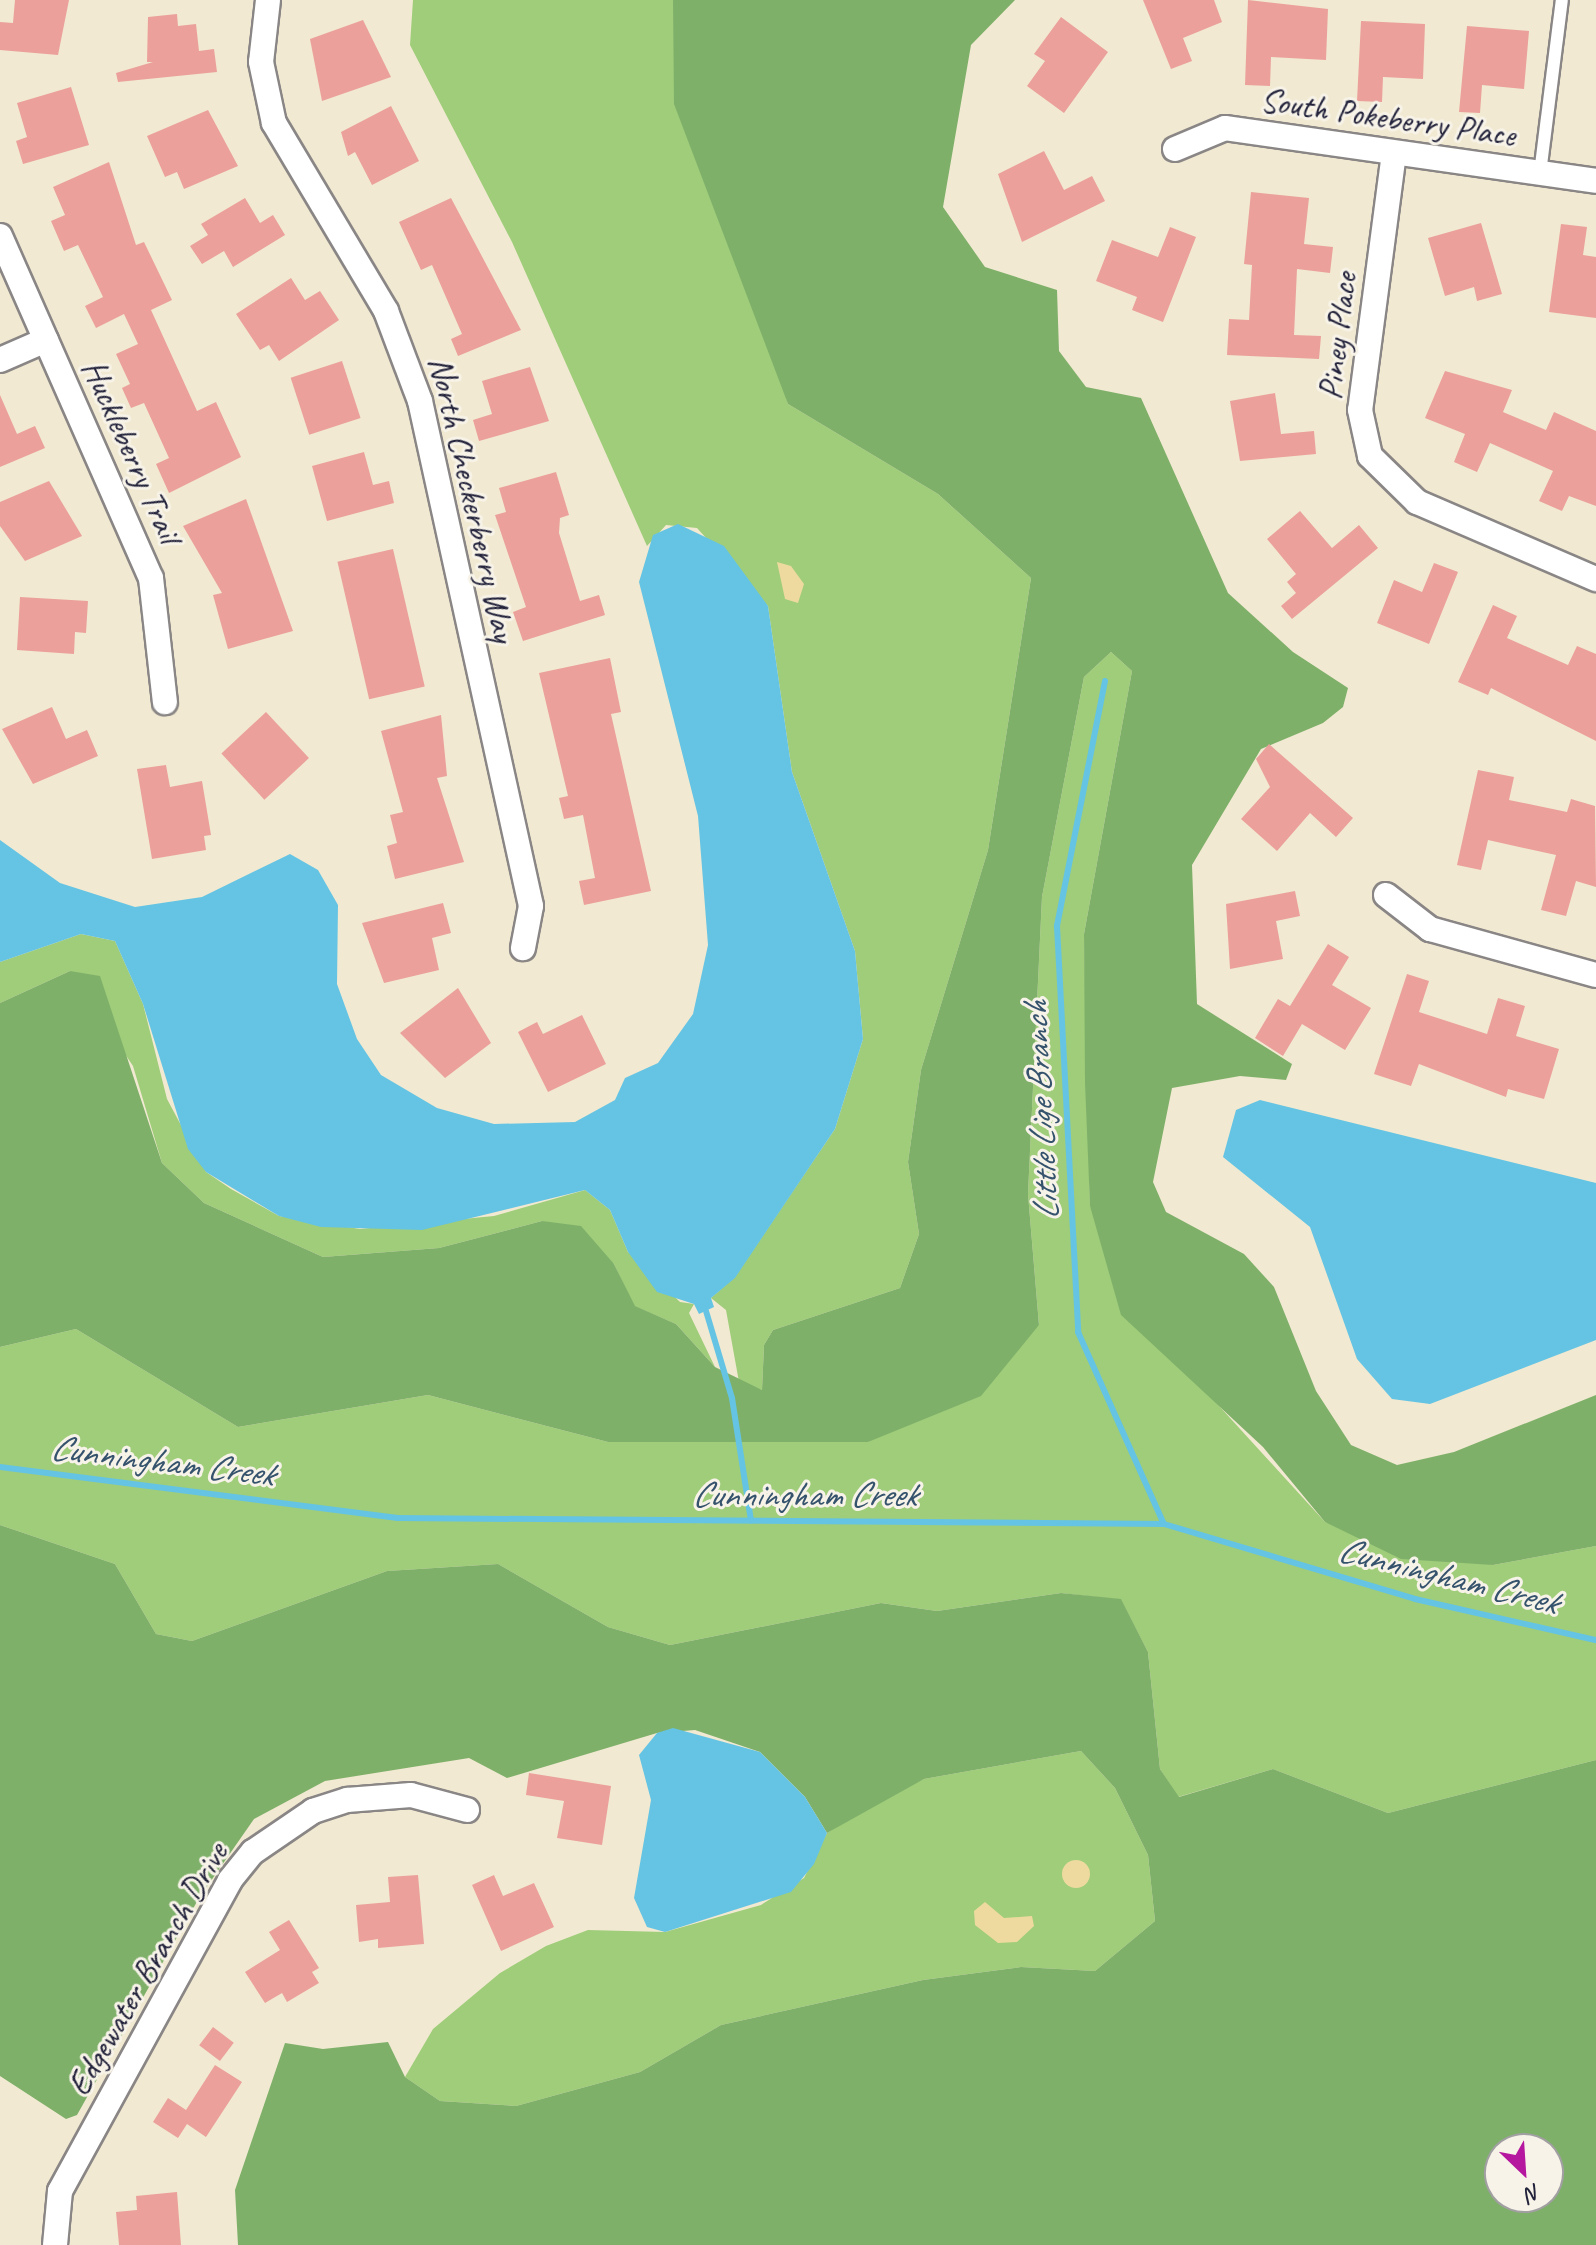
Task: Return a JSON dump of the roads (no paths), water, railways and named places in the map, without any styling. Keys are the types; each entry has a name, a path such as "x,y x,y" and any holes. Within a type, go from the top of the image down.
{"street":[{"name":"North Checkerberry Way","path":"268,0 261,62 274,123 386,311 420,401 531,906 523,948"},
{"name":"South Pokeberry Place","path":"1175,149 1225,128 1596,181"},
{"name":"Piney Place","path":"1394,153 1360,410 1370,456 1417,502 1596,579"},
{"name":"Huckleberry Trail","path":"0,236 151,578 165,702"},
{"path":"0,360 46,340"},
{"path":"1386,895 1430,929 1596,975"},
{"name":"Edgewater Branch Drive","path":"55,2245 60,2191 230,1880 253,1852 313,1811 347,1800 411,1795 467,1810"}],"lane":[{"path":"1540,173 1562,0"}],"water":[{"path":"678,524 724,546 768,606 792,772 855,951 863,1039 835,1129 735,1278 711,1298 714,1307 699,1314 694,1304 657,1292 628,1252 610,1210 585,1190 422,1230 321,1227 279,1216 206,1172 188,1149 143,1004 115,941 81,934 0,962 0,840 60,883 135,907 202,897 290,854 318,870 338,905 337,984 357,1039 381,1075 437,1108 494,1124 575,1122 615,1100 625,1078 658,1063 693,1014 708,945 698,816 639,582 653,535"},
{"path":"1260,1100 1596,1183 1596,1340 1430,1404 1392,1399 1357,1359 1310,1227 1223,1157 1236,1110"},
{"path":"673,1728 760,1752 805,1797 827,1833 814,1864 791,1892 665,1932 647,1927 634,1898 651,1800 639,1755 657,1733"}],"waterway":[{"name":"Little Lige Branch","path":"1105,681 1057,926 1078,1332 1164,1524"},
{"path":"706,1311 732,1398 751,1521"},
{"name":"Cunningham Creek","path":"0,1467 398,1518 1164,1524 1415,1599 1596,1640"}]}
